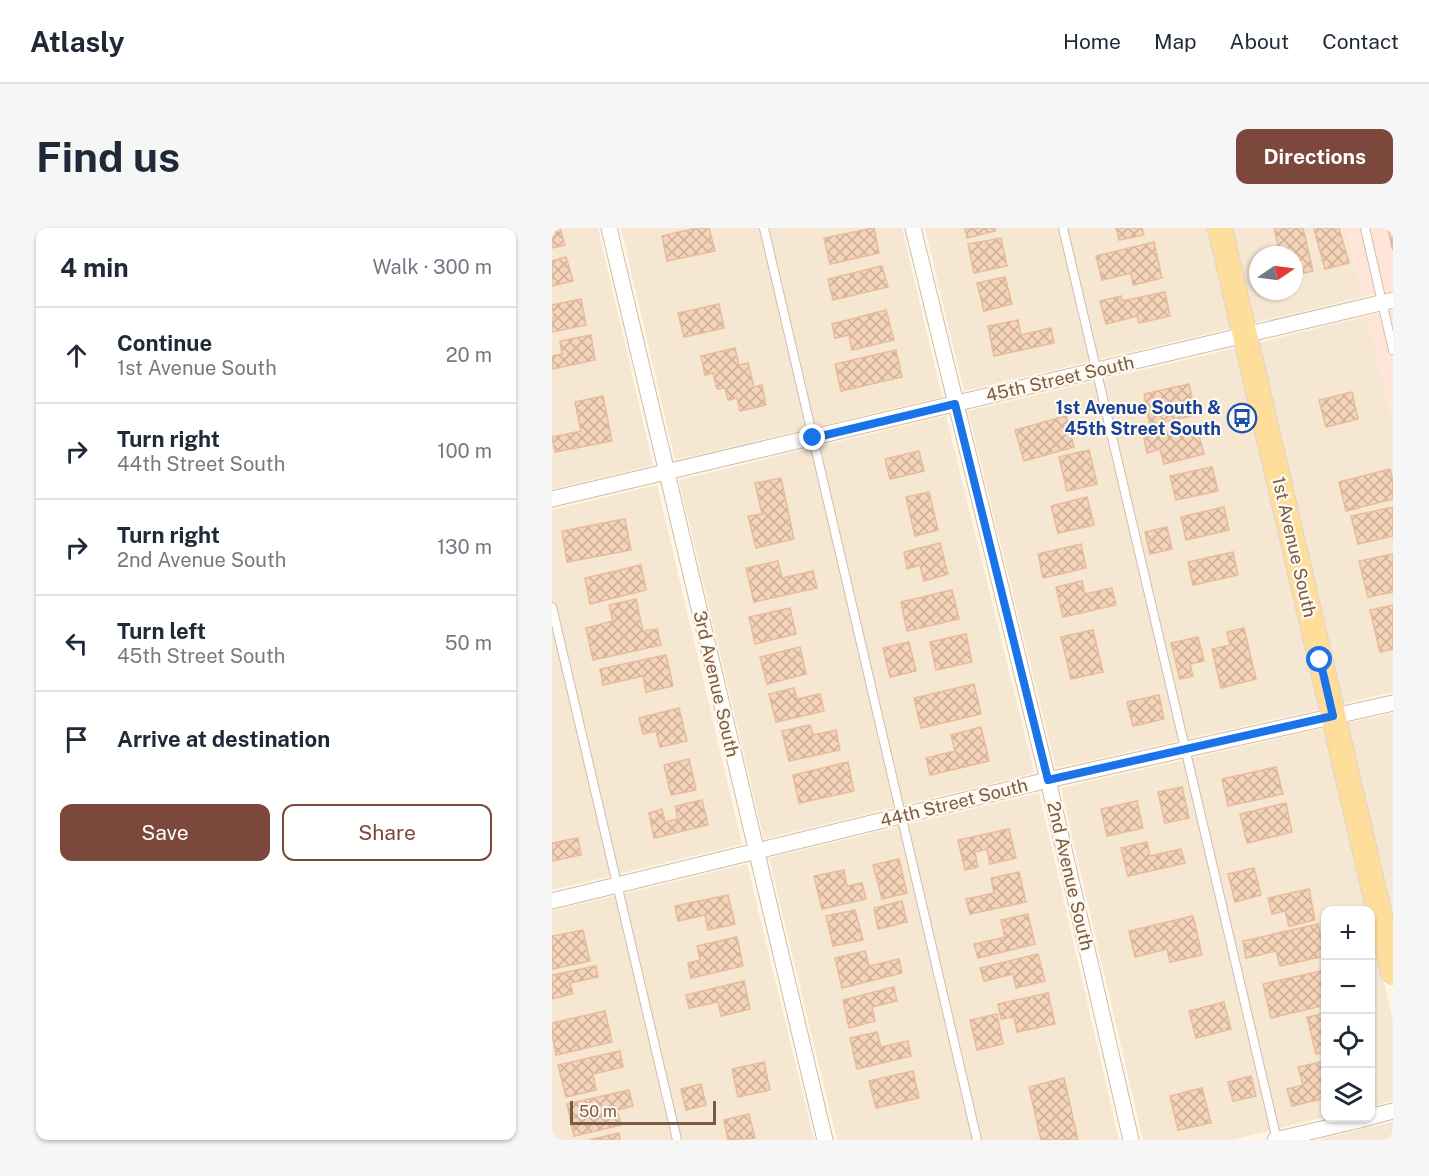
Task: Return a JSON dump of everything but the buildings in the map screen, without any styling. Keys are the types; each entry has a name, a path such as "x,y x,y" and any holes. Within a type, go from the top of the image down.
{"main road":[{"name":"1st Avenue South","path":"1220,228 1393,972"}],"street":[{"name":"3rd Avenue South","path":"609,228 825,1140"},
{"name":"2nd Avenue South","path":"913,228 1048,780 1131,1140"},
{"name":"45th Street South","path":"552,500 1388,301"},
{"name":"44th Street South","path":"552,901 1048,780 1393,703"},
{"path":"1375,1116 1393,1111"},
{"path":"1277,1140 1349,1122"}],"lane":[{"path":"764,228 977,1140"},
{"path":"1063,228 1277,1140"},
{"path":"1365,228 1388,301 1393,350"},
{"path":"552,607 677,1140"}],"shaded area":[{"path":"552,228 598,228 653,465 552,489"},
{"path":"621,228 902,228 942,397 675,460"},
{"path":"925,228 1208,228 1232,328 964,391"},
{"path":"1231,228 1346,228 1362,297 1253,323"},
{"path":"1346,228 1393,228 1393,290 1362,297"},
{"path":"1393,310 1393,426 1367,316"},
{"path":"1367,316 1393,426 1393,692 1342,704 1258,343"},
{"path":"1236,348 1320,709 1056,768 968,411"},
{"path":"946,416 1034,773 764,839 679,480"},
{"path":"657,485 742,844 552,890 552,510"},
{"path":"1393,713 1393,922 1347,723"},
{"path":"1325,728 1366,906 1321,906 1321,1118 1232,1140 1143,1140 1061,788"},
{"path":"1039,793 1119,1140 837,1140 769,858"},
{"path":"747,864 814,1140 552,1140 552,911"},
{"path":"1375,946 1393,1021 1393,1101 1375,1105"},
{"path":"1393,1122 1393,1140 1317,1140"}],"place":[{"name":"1st Avenue South & 45th Street South","path":"1242,418"}],"route":[{"path":"813,438 955,404 1048,780 1333,716 1320,660"}]}
